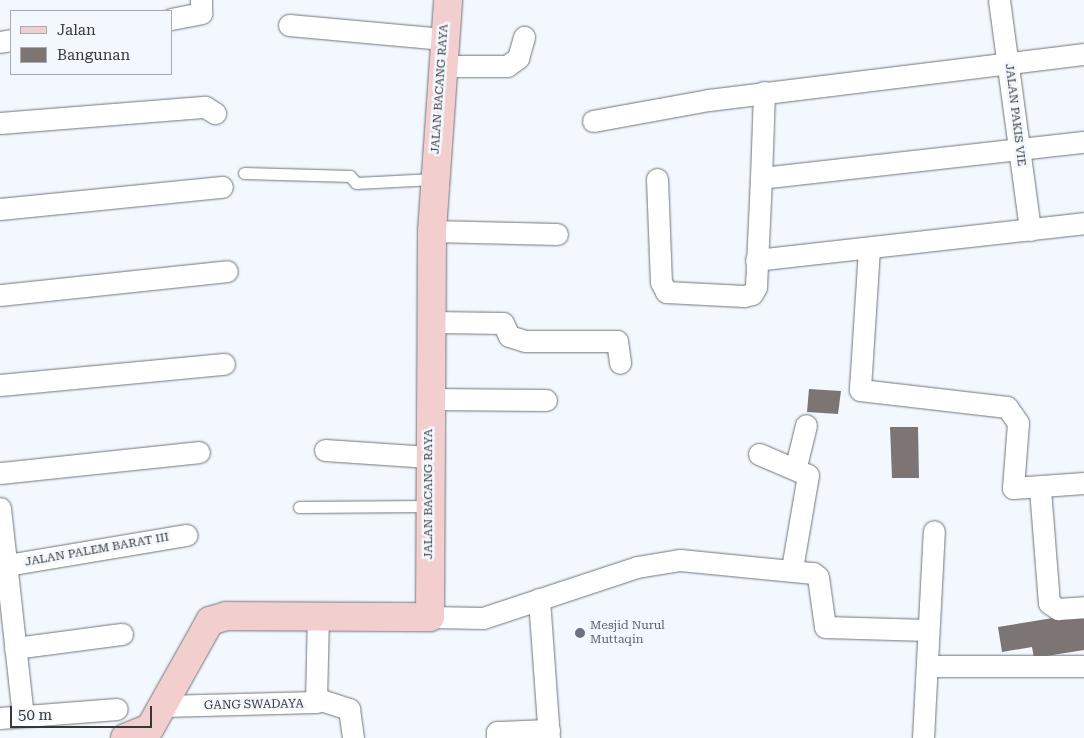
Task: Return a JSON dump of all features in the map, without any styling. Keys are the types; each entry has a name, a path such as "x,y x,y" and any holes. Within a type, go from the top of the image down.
{"street":[{"name":"JALAN BACANG RAYA","path":"430,617 428,506 433,322 432,231 441,66 448,0"},
{"name":"JALAN PAKIS VIE","path":"999,0 1030,230"},
{"path":"172,19 199,8"},
{"path":"289,25 443,39"},
{"path":"441,66 507,66 518,58 524,37"},
{"path":"593,121 764,92 1084,54"},
{"path":"657,179 661,282 666,292 752,294 761,178 764,92"},
{"path":"0,123 205,107 215,113"},
{"path":"761,178 1084,142"},
{"path":"0,209 222,187"},
{"path":"756,260 869,249 1084,223"},
{"path":"432,231 557,234"},
{"path":"869,249 860,390 1009,408 1018,423 1012,487 1040,489 1084,483"},
{"path":"0,295 227,271"},
{"path":"433,322 504,323 510,336 525,341 617,341 620,363"},
{"path":"0,386 224,364"},
{"path":"430,399 546,400"},
{"path":"796,466 806,426"},
{"path":"326,450 429,456"},
{"path":"0,473 199,452"},
{"path":"759,454 796,466 808,479 792,569"},
{"path":"1040,489 1049,602 1058,609 1084,607"},
{"path":"0,508 23,716"},
{"path":"923,738 929,666 927,630 934,531"},
{"name":"JALAN PALEM BARAT III","path":"7,565 187,535"},
{"path":"125,738 146,733 210,621 226,616 318,615 483,618 657,562 792,569 818,577 825,627 927,630"},
{"path":"496,738 497,732 549,734 539,599"},
{"name":"GANG SWADAYA","path":"163,706 311,704 318,699 318,615"},
{"path":"16,648 122,634"},
{"path":"929,666 1084,666"},
{"path":"318,699 349,709 353,738"},
{"path":"0,718 118,709"}],"lane":[{"path":"244,173 350,176 356,183 434,179"},
{"path":"300,507 428,506"}],"building":[{"path":"809,389 841,391 838,414 807,412"},
{"path":"890,427 918,427 919,478 892,478"},
{"path":"1084,613 1084,650 1034,658 1032,647 1002,652 998,627"}],"place":[{"name":"Mesjid Nurul Muttaqin","path":"580,633"}]}
